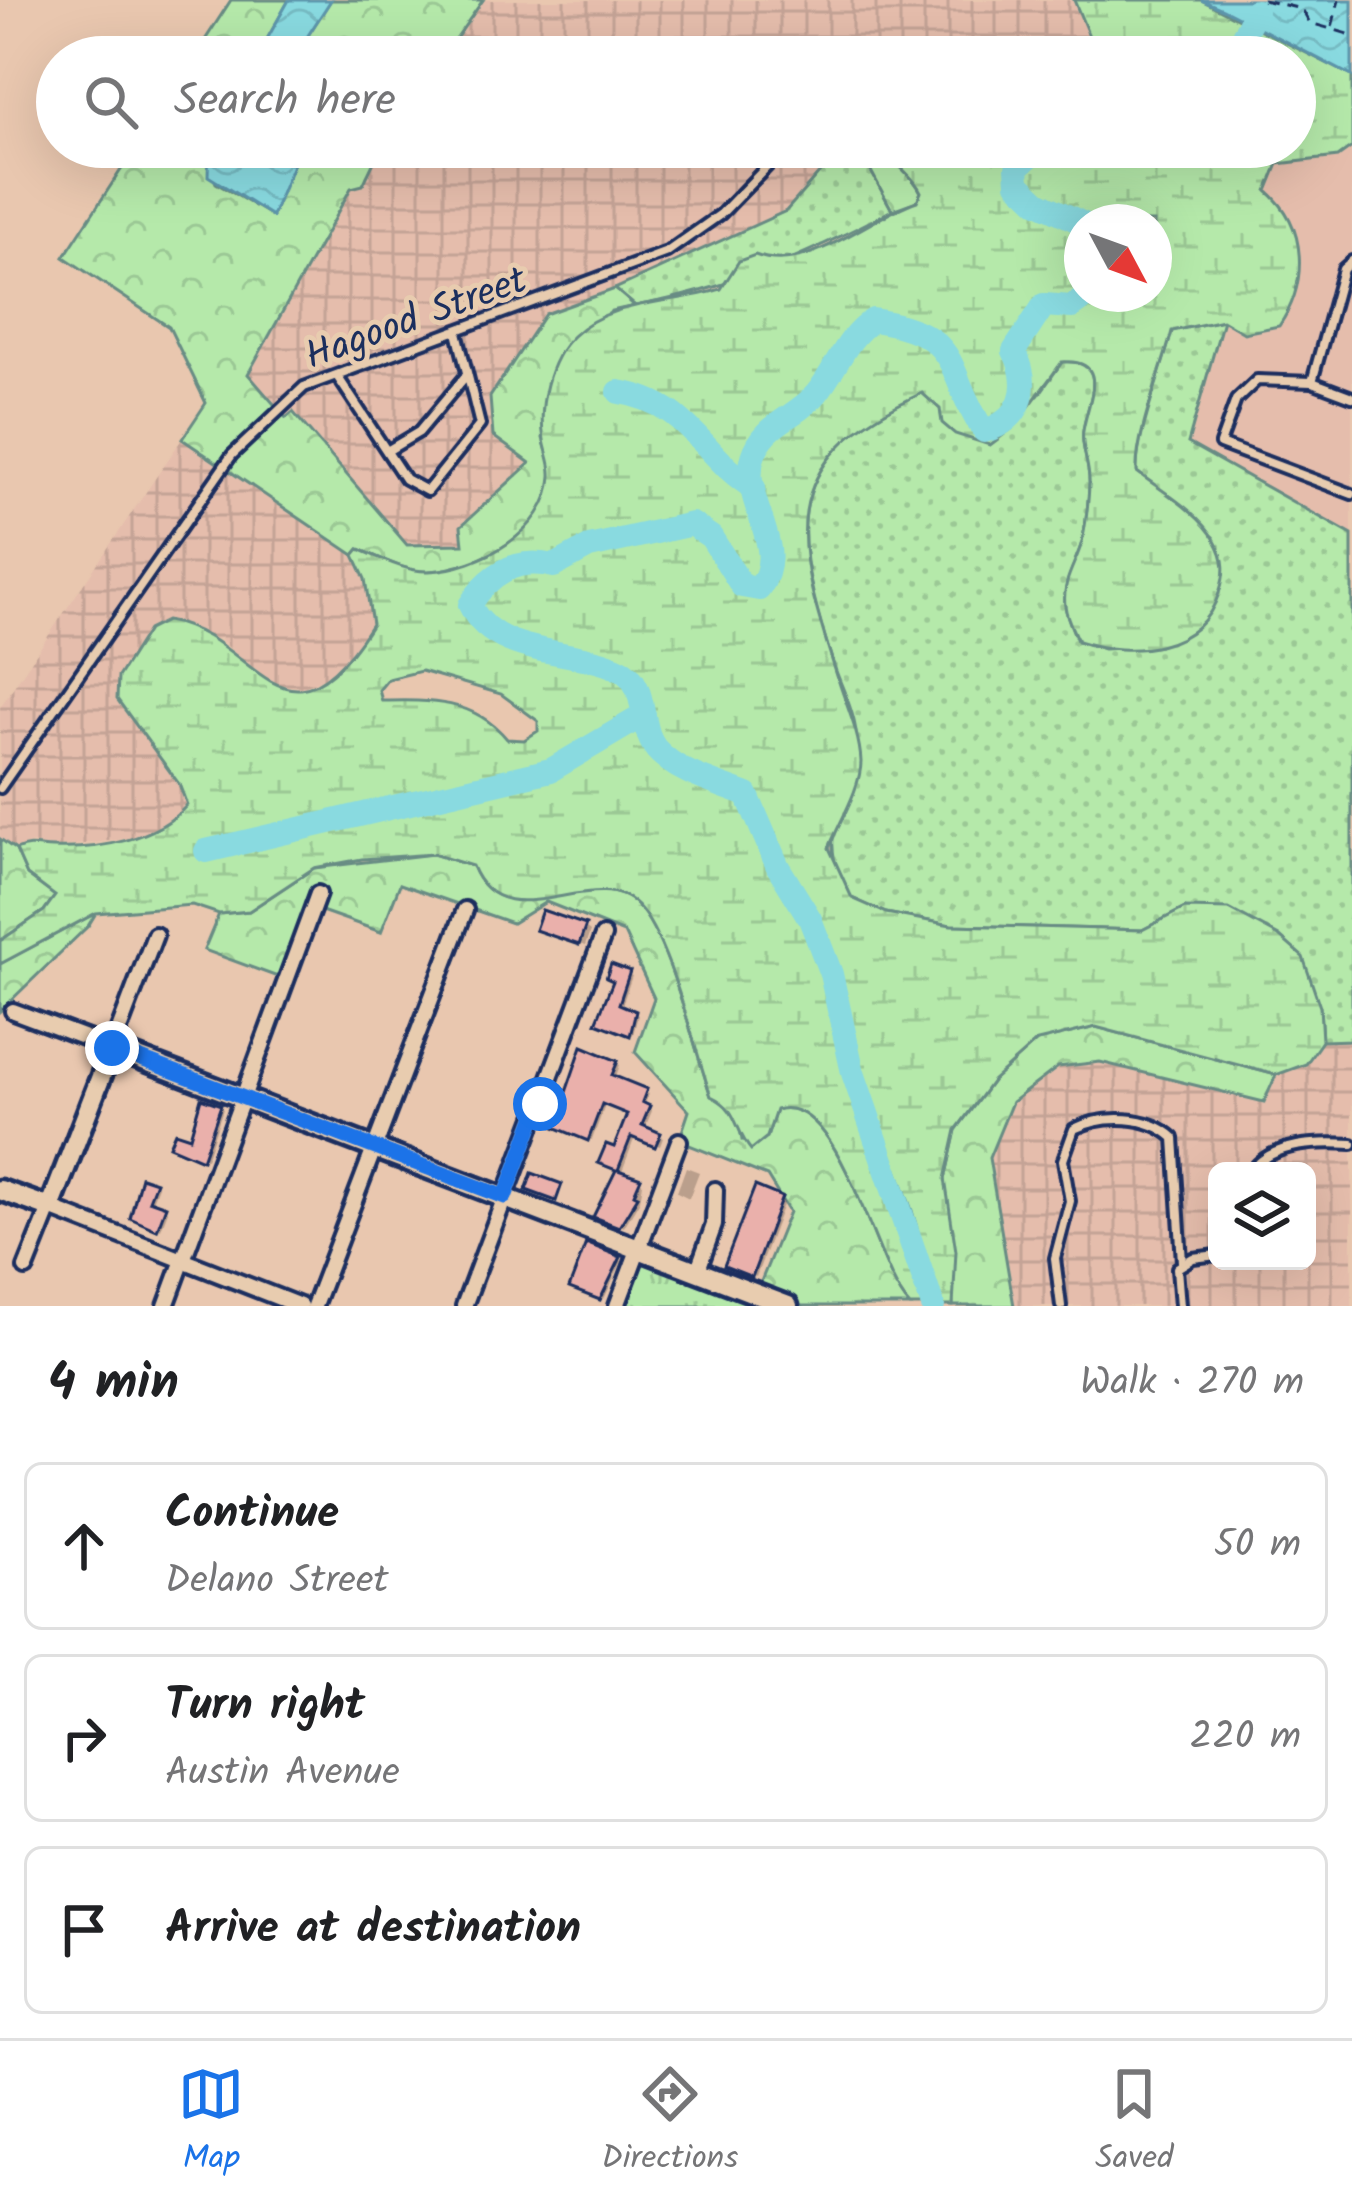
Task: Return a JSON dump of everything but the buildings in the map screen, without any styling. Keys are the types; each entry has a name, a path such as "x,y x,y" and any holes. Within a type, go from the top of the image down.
{"street":[{"path":"166,1306 318,894"},
{"path":"314,1306 465,910"},
{"path":"26,1268 155,935"},
{"path":"464,1306 603,936"},
{"path":"13,1011 788,1306"},
{"path":"617,1306 679,1141"},
{"path":"0,1190 300,1306"},
{"path":"697,1272 714,1225 716,1190"}],"lane":[{"name":"Hagood Street","path":"0,788 232,454 304,387 667,252 721,214 766,168"},
{"path":"1312,382 1342,269 1352,261"},
{"path":"337,376 414,488 428,491 478,433 478,414 464,376 457,332"},
{"path":"387,452 419,433 464,376"},
{"path":"1352,398 1312,382 1257,380 1237,400 1220,445 1352,494"},
{"path":"1061,1306 1055,1258 1070,1201 1063,1160 1074,1129 1088,1122 1154,1124 1174,1138 1182,1262 1175,1280 1180,1306"},
{"path":"1262,1162 1271,1153 1323,1142 1352,1144"},
{"path":"1182,1262 1208,1257"}],"path":[{"path":"1263,0 1302,9 1310,23 1352,35"},
{"path":"1331,29 1339,0"}],"shaded area":[{"path":"483,0 1074,0 1090,36 458,36"},
{"path":"1352,147 1352,535 1188,443 1223,320 1277,168 1316,168 1316,160 1338,157"},
{"path":"371,168 824,168 786,211 650,278 530,462 461,525 464,544 450,548 407,545 294,413 287,418 248,374 351,188 363,185"},
{"path":"182,439 354,555 365,579 372,625 344,669 304,687 266,684 219,638 117,698 179,784 187,805 175,819 141,837 52,848 32,843 16,850 0,839 0,707"},
{"path":"1352,1040 1352,1306 1014,1306 989,1158 1012,1102 1058,1067 1100,1062 1264,1102 1276,1075 1306,1064 1322,1041"}],"green space":[{"path":"231,0 289,0 269,36 208,36"},
{"path":"331,0 483,0 458,36 308,36"},
{"path":"1074,0 1201,0 1273,36 1089,36"},
{"path":"1316,58 1352,76 1352,147 1338,157 1316,160"},
{"path":"122,168 210,168 216,183 272,216 278,202 278,168 371,168 363,185 351,188 248,374 286,418 293,412 407,545 463,544 461,526 530,463 493,436 490,397 545,314 615,289 635,306 611,311 543,438 552,470 540,513 527,529 491,554 450,568 421,571 359,549 354,555 182,439 206,403 169,327 64,257"},
{"path":"824,168 869,168 892,210 799,255 703,290 635,306 615,289 786,211"},
{"path":"869,168 902,168 921,192 917,201 892,210"},
{"path":"902,168 1276,168 1267,191 1290,221 1299,274 1279,326 1244,333 1222,320 1172,331 1145,422 1137,472 1208,530 1219,547 1224,572 1210,613 1180,639 1141,649 1098,646 1078,641 1067,614 1067,580 1082,542 1087,507 1089,479 1082,437 1093,384 1087,367 1062,362 1014,427 990,445 955,434 942,423 940,409 922,393 872,420 837,448 816,479 806,512 805,549 861,762 854,794 829,848 852,898 886,913 951,925 1142,930 1185,908 1229,909 1279,936 1303,957 1320,1007 1322,1041 1306,1064 1276,1075 1096,1027 1037,1041 992,1081 956,1130 945,1179 956,1251 953,1306 910,1306 854,1187 819,1127 799,1111 776,1110 767,1137 751,1150 731,1114 711,1096 660,942 637,905 619,894 505,899 486,888 472,866 433,854 362,859 314,868 249,911 219,914 192,905 96,913 0,964 0,941 44,911 55,896 27,875 16,850 89,847 126,840 160,827 187,805 179,784 117,699 118,677 148,630 166,621 198,631 270,681 292,689 315,685 341,665 372,624 365,579 354,555 359,549 411,569 449,569 489,555 525,530 538,514 551,476 542,427 544,399 557,358 573,336 624,309 721,289 739,261 755,255 775,259 817,251 917,201 921,192","holes":["421,671 501,694 538,721 538,731 524,740 507,739 466,709 434,702 382,701 379,690 388,679"]},
{"path":"1223,320 1188,443 1352,535 1352,1040 1322,1041 1320,1007 1185,908 1142,930 951,925 886,913 852,898 833,850 835,820 856,733 809,574 808,502 819,472 841,444 875,418 922,393 940,409 1038,396 1062,362 1087,368 1093,385 1082,437 1088,500 1082,542 1066,588 1067,614 1077,641 1104,649 1159,646 1214,537 1137,472 1140,441 1172,331"},
{"path":"0,839 16,850 27,875 55,896 44,911 0,941"},
{"path":"433,854 472,866 486,888 504,898 526,900 597,891 619,894 637,905 670,967 711,1096 733,1113 742,1140 767,1137 776,1110 799,1111 819,1127 837,1153 910,1306 788,1306 756,1294 789,1212 767,1176 679,1141 689,1111 635,1052 654,998 624,933 546,902 512,923 400,884 381,932 313,908 286,980 204,950 219,914 249,911 314,868"},
{"path":"96,913 88,926 0,1011 0,964"},
{"path":"1096,1027 1276,1075 1264,1102 1100,1062 1058,1067 1012,1102 989,1158 1014,1306 953,1306 945,1179 956,1130 992,1081 1037,1041"},
{"path":"638,1250 788,1306 617,1306"}],"water":[{"path":"289,0 331,0 308,36 269,36"},
{"path":"1201,0 1352,0 1352,76 1316,57 1316,36 1275,36"},
{"path":"208,168 292,168 272,216 208,176"}],"waterway":[{"path":"1243,36 1256,11"},
{"path":"1017,168 1018,183 1038,202 1064,214"},
{"path":"933,1306 853,1073 831,974 810,919 778,867 747,795 687,771 656,749 628,675 601,662 497,635 470,605 505,570 528,564 554,566 589,547 692,524 711,537 742,586 759,589 770,556 753,491 753,457 765,436 817,393 863,327 873,320 903,326 939,346 984,431 1008,419 1020,400 1022,377 1014,351 1044,305 1064,306"},
{"path":"619,392 663,407 754,488"},
{"path":"206,851 551,770 644,715"},
{"path":"822,967 911,1210 939,1306"}],"route":[{"path":"112,1048 505,1197 540,1104"}]}
